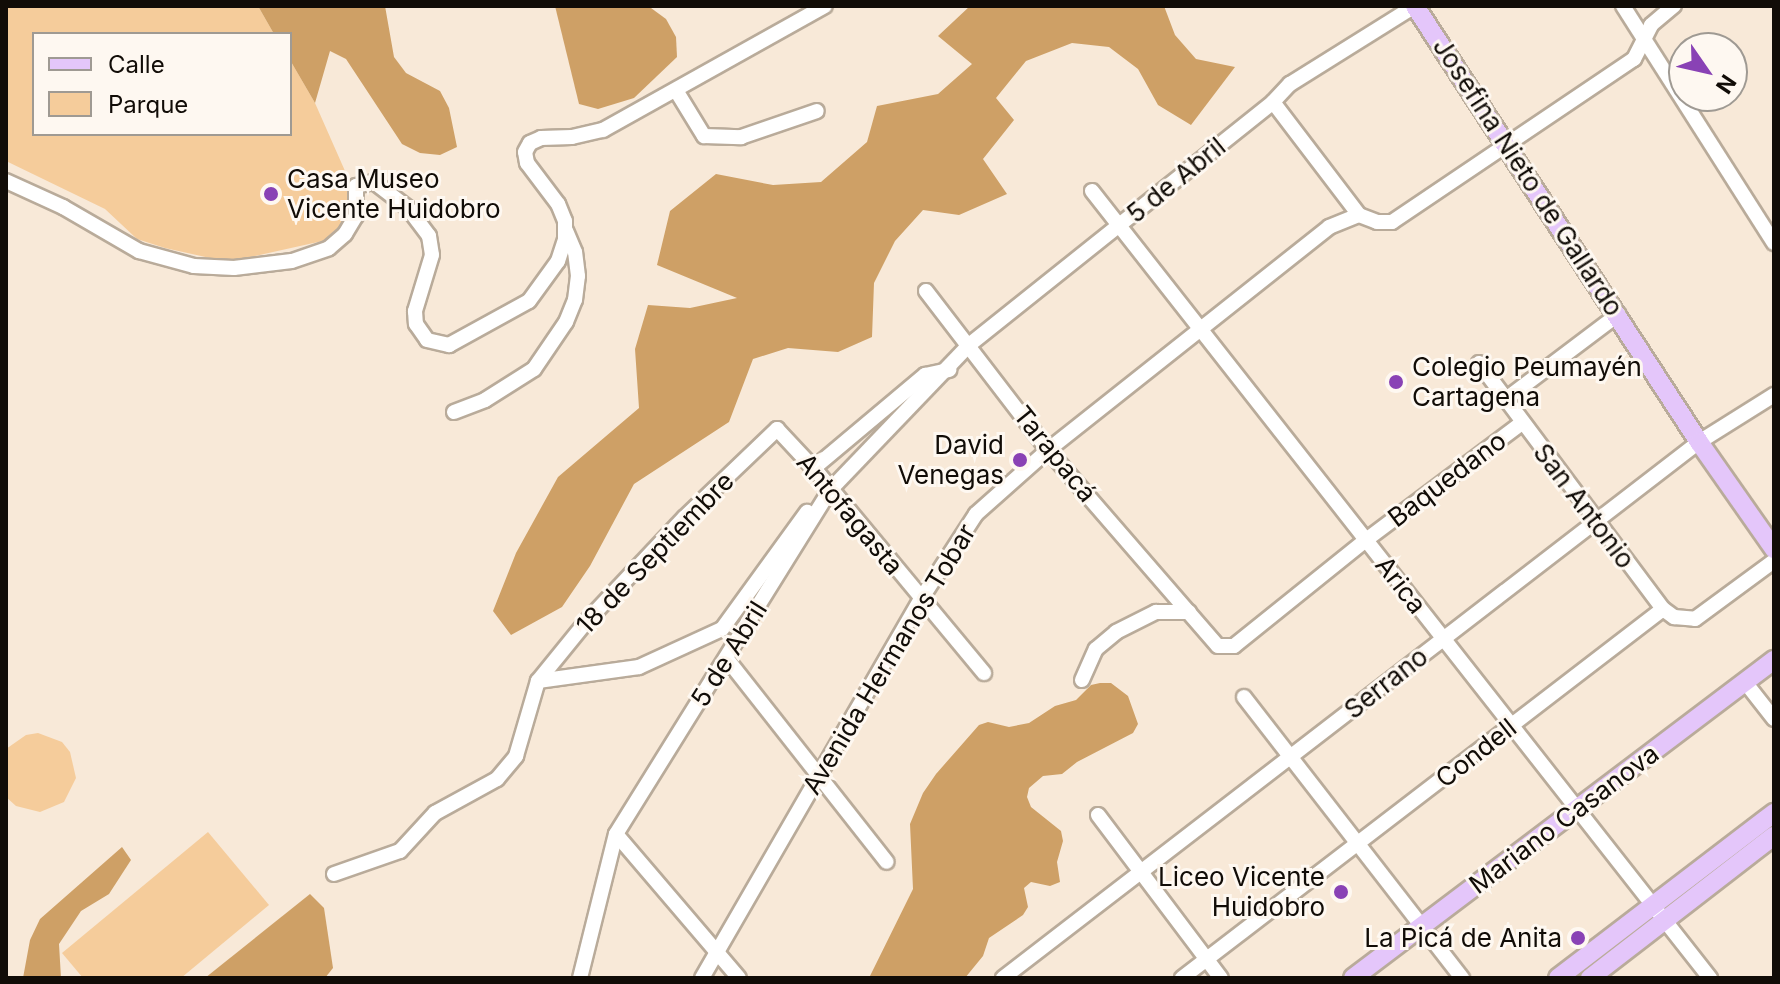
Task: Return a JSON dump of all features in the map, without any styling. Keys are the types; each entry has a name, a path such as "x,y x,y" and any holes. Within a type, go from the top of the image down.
{"main road":[{"name":"Josefina Nieto de Gallardo","path":"1415,6 1619,314 1699,442 1774,549"},
{"name":"Mariano Casanova","path":"1353,978 1774,660"},
{"path":"1558,978 1774,813"},
{"path":"1590,978 1774,836"}],"street":[{"path":"454,412 485,400 534,369 566,322 575,300 578,276 575,252 558,204 527,163 525,152 530,143 541,138 572,137 603,130 677,92 825,6"},
{"name":"5 de Abril","path":"580,978 616,834 830,490 949,370 969,345 1273,102 1290,84 1415,6"},
{"path":"1623,6 1774,243"},
{"path":"1273,102 1359,215 1392,222 1634,59 1651,25 1674,6"},
{"path":"677,92 704,136 741,137 817,111"},
{"path":"6,181 63,207 139,251 194,266 234,268 292,261 329,248 345,234 356,216 356,186 374,182 415,215 430,241 430,263 415,311 422,335 443,346 498,321 529,301 558,261 566,230"},
{"name":"Arica","path":"1092,191 1710,978"},
{"name":"Avenida Hermanos Tobar","path":"702,978 921,599 976,514 1048,450 1329,227 1359,215"},
{"name":"Tarapacá","path":"926,291 1048,450 1189,612"},
{"path":"1506,399 1619,314"},
{"name":"San Antonio","path":"1479,363 1663,609"},
{"name":"5 de Abril","path":"814,468 925,375 949,370"},
{"name":"Serrano","path":"1003,978 1699,442 1774,395"},
{"name":"Baquedano","path":"1189,612 1218,646 1234,646 1366,540 1522,423"},
{"name":"Antofagasta","path":"777,429 814,468 984,673"},
{"name":"18 de Septiembre","path":"538,681 586,622 684,518 777,429"},
{"path":"334,874 400,851 435,813 497,779 516,756 538,681 639,667 722,629 811,505 830,490"},
{"path":"1663,609 1682,620 1695,619 1774,561"},
{"name":"Condell","path":"1182,978 1663,609"},
{"path":"1082,680 1096,649 1116,632 1156,612 1189,612"},
{"path":"727,659 887,862"},
{"path":"1745,682 1774,719"},
{"path":"1244,697 1462,978"},
{"path":"1098,815 1221,978"},
{"path":"616,834 739,978"}],"green space":[{"path":"6,6 258,6 273,32 32,32 32,136 292,136 292,63 315,103 349,180 345,225 336,238 228,262 137,239 105,209 6,161"},
{"path":"38,733 62,742 70,752 76,778 64,802 40,812 16,806 6,797 6,749 26,735"},
{"path":"208,832 269,905 181,978 83,978 62,953"}],"shaded area":[{"path":"258,6 385,6 394,57 406,73 440,91 449,108 457,147 440,155 420,153 402,144 346,59 330,51 315,103 292,63 292,32 273,32"},
{"path":"555,6 651,8 666,19 676,37 677,57 634,98 598,109 579,104"},
{"path":"970,6 1164,6 1175,35 1196,59 1235,67 1191,125 1158,105 1138,69 1109,47 1072,43 1026,61 996,98 1014,120 983,159 1007,194 959,215 923,210 895,241 874,283 872,337 838,352 788,348 753,359 729,422 634,484 590,566 562,607 511,635 493,611 516,553 558,477 639,408 635,349 648,305 690,308 737,298 657,265 670,211 716,174 773,185 821,182 867,142 877,106 938,94 972,64 938,36"},
{"path":"1111,683 1128,696 1138,724 1133,733 1077,762 1062,774 1043,776 1029,788 1027,797 1031,807 1061,831 1063,841 1057,862 1060,882 1050,886 1031,882 1024,888 1028,907 1023,915 989,938 983,956 965,978 869,978 913,889 910,824 923,793 936,774 979,725 988,722 1009,727 1029,723 1055,706 1076,700 1091,685"},
{"path":"122,847 131,860 109,894 81,911 59,944 61,978 23,978 30,940 40,919"},
{"path":"310,894 324,908 333,968 325,978 205,978"}],"place":[{"name":"Casa Museo Vicente Huidobro","path":"271,194"},
{"name":"Colegio Peumayén Cartagena","path":"1396,382"},
{"name":"David Venegas","path":"1020,460"},
{"name":"Liceo Vicente Huidobro","path":"1341,892"},
{"name":"La Picá de Anita","path":"1578,938"}]}
